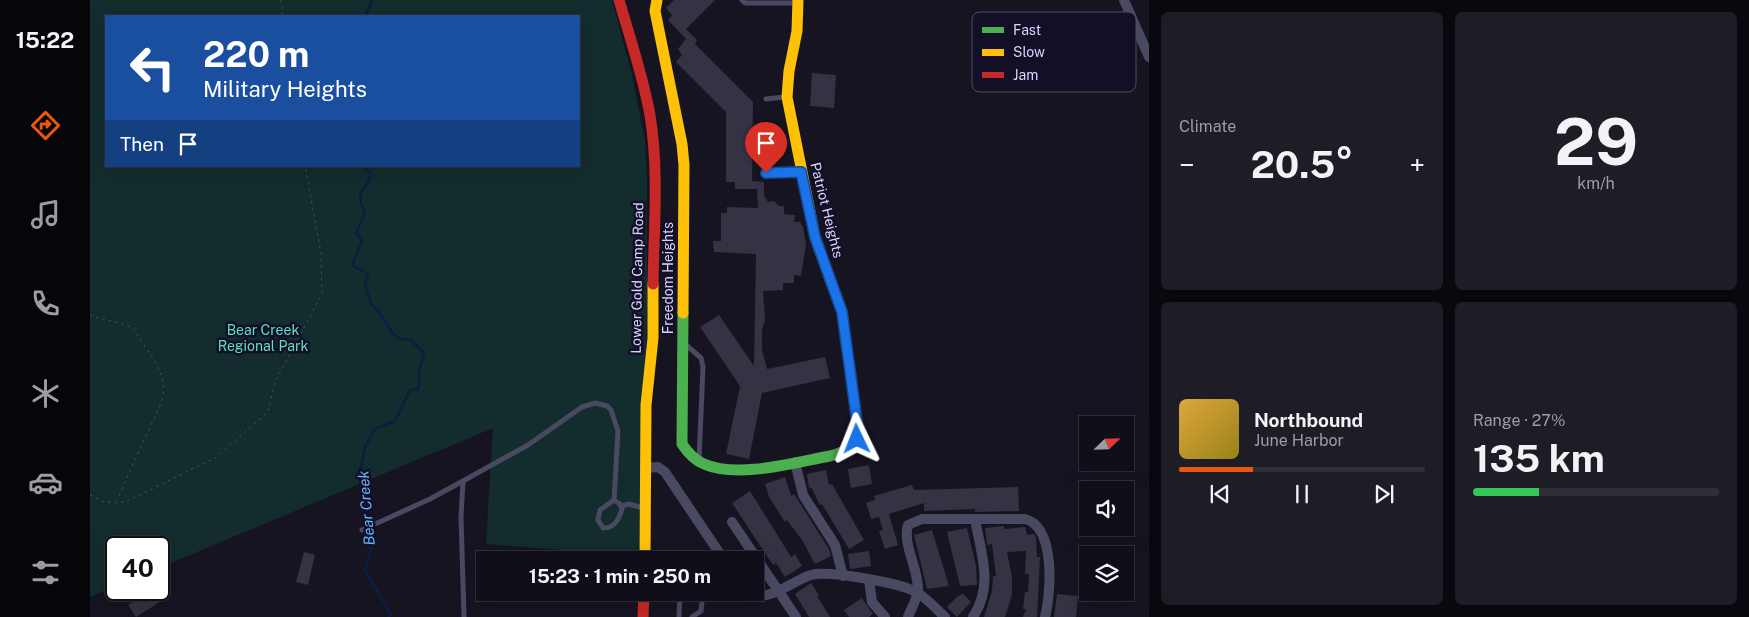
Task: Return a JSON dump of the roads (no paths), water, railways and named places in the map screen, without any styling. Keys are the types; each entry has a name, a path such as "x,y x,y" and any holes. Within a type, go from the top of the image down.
{"street":[{"name":"Lower Gold Camp Road","path":"620,0 646,100 654,175 653,338 646,405 645,551"},
{"name":"Freedom Heights","path":"657,0 655,11 682,144 682,444 686,453 714,467 756,470 791,462"},
{"path":"1124,0 1129,12"},
{"name":"Patriot Heights","path":"791,462 843,452 857,439 858,429 842,312 815,237 787,97 789,71 797,31 798,2"},
{"path":"1136,27 1149,57"},
{"path":"766,173 801,172"},
{"path":"791,462 803,495 835,544 843,576"},
{"path":"645,468 658,467 665,472 718,551"},
{"path":"908,617 918,593 916,570 906,533 908,525 922,519 1025,519 1033,521 1041,530 1048,561 1049,590 1045,617"},
{"path":"973,617 983,596 986,579 975,519"},
{"path":"732,522 796,617"},
{"path":"764,595 779,591 812,575 843,576 897,584 918,593 945,617"},
{"path":"869,580 872,602 885,617"},
{"path":"643,617 644,601"}],"lane":[{"path":"742,0 745,3 798,2"},
{"path":"766,99 787,97"},
{"path":"683,342 702,358 699,460"},
{"path":"362,530 463,481 528,444 589,404 602,404 611,410 616,423 618,448 614,500 620,506"},
{"path":"463,481 461,517 464,617"},
{"path":"614,500 600,510 599,525 603,528 613,525 618,519 620,506"},
{"path":"620,506 629,504 646,509"},
{"path":"679,617 680,601"},
{"path":"692,617 702,611 703,601"}],"waterway":[{"name":"Bear Creek","path":"365,15 372,0"},
{"name":"Bear Creek","path":"364,167 371,174 361,193 361,204 365,213 356,233 362,241 352,265 368,274 365,283 371,304 380,313 393,334 401,339 411,340 424,353 418,374 420,377 418,389 410,390 395,421 375,429 365,447 360,473 371,549 365,570 391,614 388,617"}],"park label":[{"name":"Bear Creek Regional Park","path":"263,338"}]}
